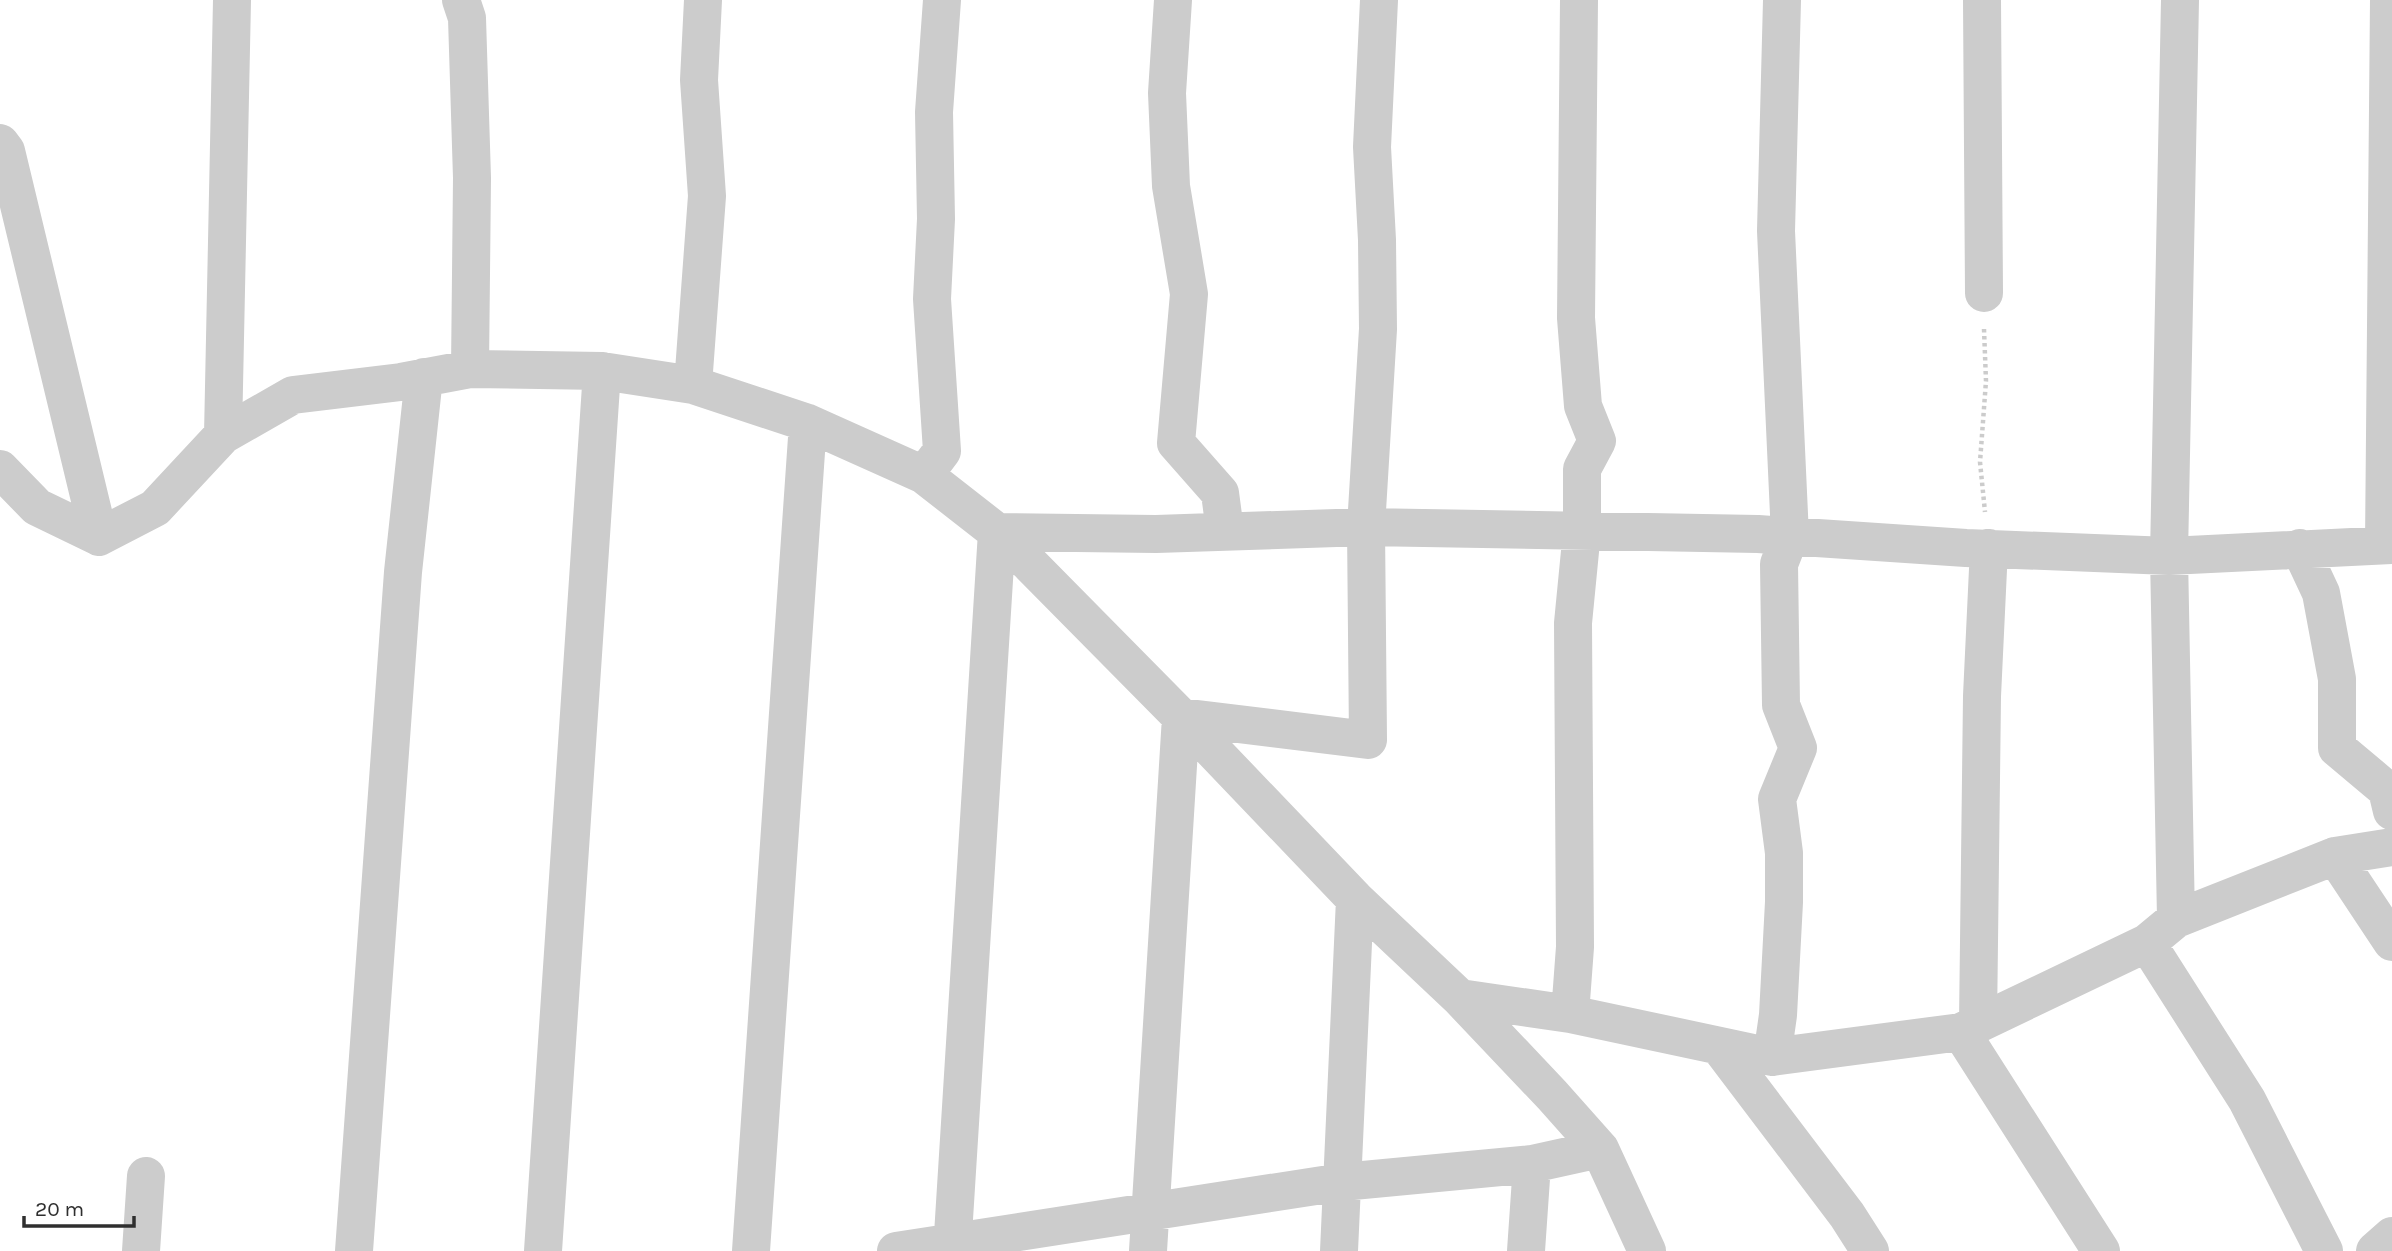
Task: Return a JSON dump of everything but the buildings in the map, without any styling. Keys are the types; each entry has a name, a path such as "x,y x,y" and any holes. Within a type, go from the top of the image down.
{"street":[{"path":"223,436 232,0"},
{"path":"461,0 467,18 472,178 470,369"},
{"path":"693,385 707,196 699,80 703,0"},
{"path":"924,475 942,451 932,299 936,219 934,112 942,0"},
{"path":"1173,0 1167,93 1171,186 1189,294 1176,443 1220,493 1225,531"},
{"path":"1181,717 1368,740 1366,527 1378,329 1372,146 1379,0"},
{"path":"1570,1014 1576,947 1573,623 1582,531 1582,470 1597,441 1583,406 1576,318 1579,0"},
{"path":"1772,1057 1778,1015 1784,902 1784,853 1777,799 1798,748 1781,705 1779,564 1790,536 1776,231 1782,0"},
{"path":"1982,0 1984,293"},
{"path":"2176,919 2169,556 2180,0"},
{"path":"997,531 1156,534 1366,527 1582,531 1790,536 2169,556 2388,545 2389,0"},
{"path":"0,143 6,151 99,537"},
{"path":"99,537 155,508 223,436 293,395 470,369 602,372 693,385 808,423 924,475 997,531 1181,717 1355,899 1460,998 1600,1149 1647,1251"},
{"path":"543,1251 602,372"},
{"path":"354,1251 403,572 424,377"},
{"path":"751,1251 808,423"},
{"path":"0,469 37,507 99,537"},
{"path":"952,1246 997,531"},
{"path":"1989,548 1970,1028 2101,1251"},
{"path":"2300,548 2321,593 2337,679 2337,748 2387,790 2392,811"},
{"path":"1149,1251 1181,717"},
{"path":"1460,998 1570,1014 1772,1057 1970,1028 2147,943 2176,919 2334,856 2392,847"},
{"path":"2334,856 2392,942"},
{"path":"1339,1251 1355,899"},
{"path":"2147,943 2246,1100 2324,1251"},
{"path":"1719,1046 1847,1215 1870,1251"},
{"path":"896,1251 952,1246 1342,1182 1532,1164 1600,1149"},
{"path":"1527,1251 1532,1164"},
{"path":"141,1251 146,1176"},
{"path":"2375,1251 2392,1236"}],"path":[{"path":"1984,293 1986,381 1980,462 1989,548"}]}
